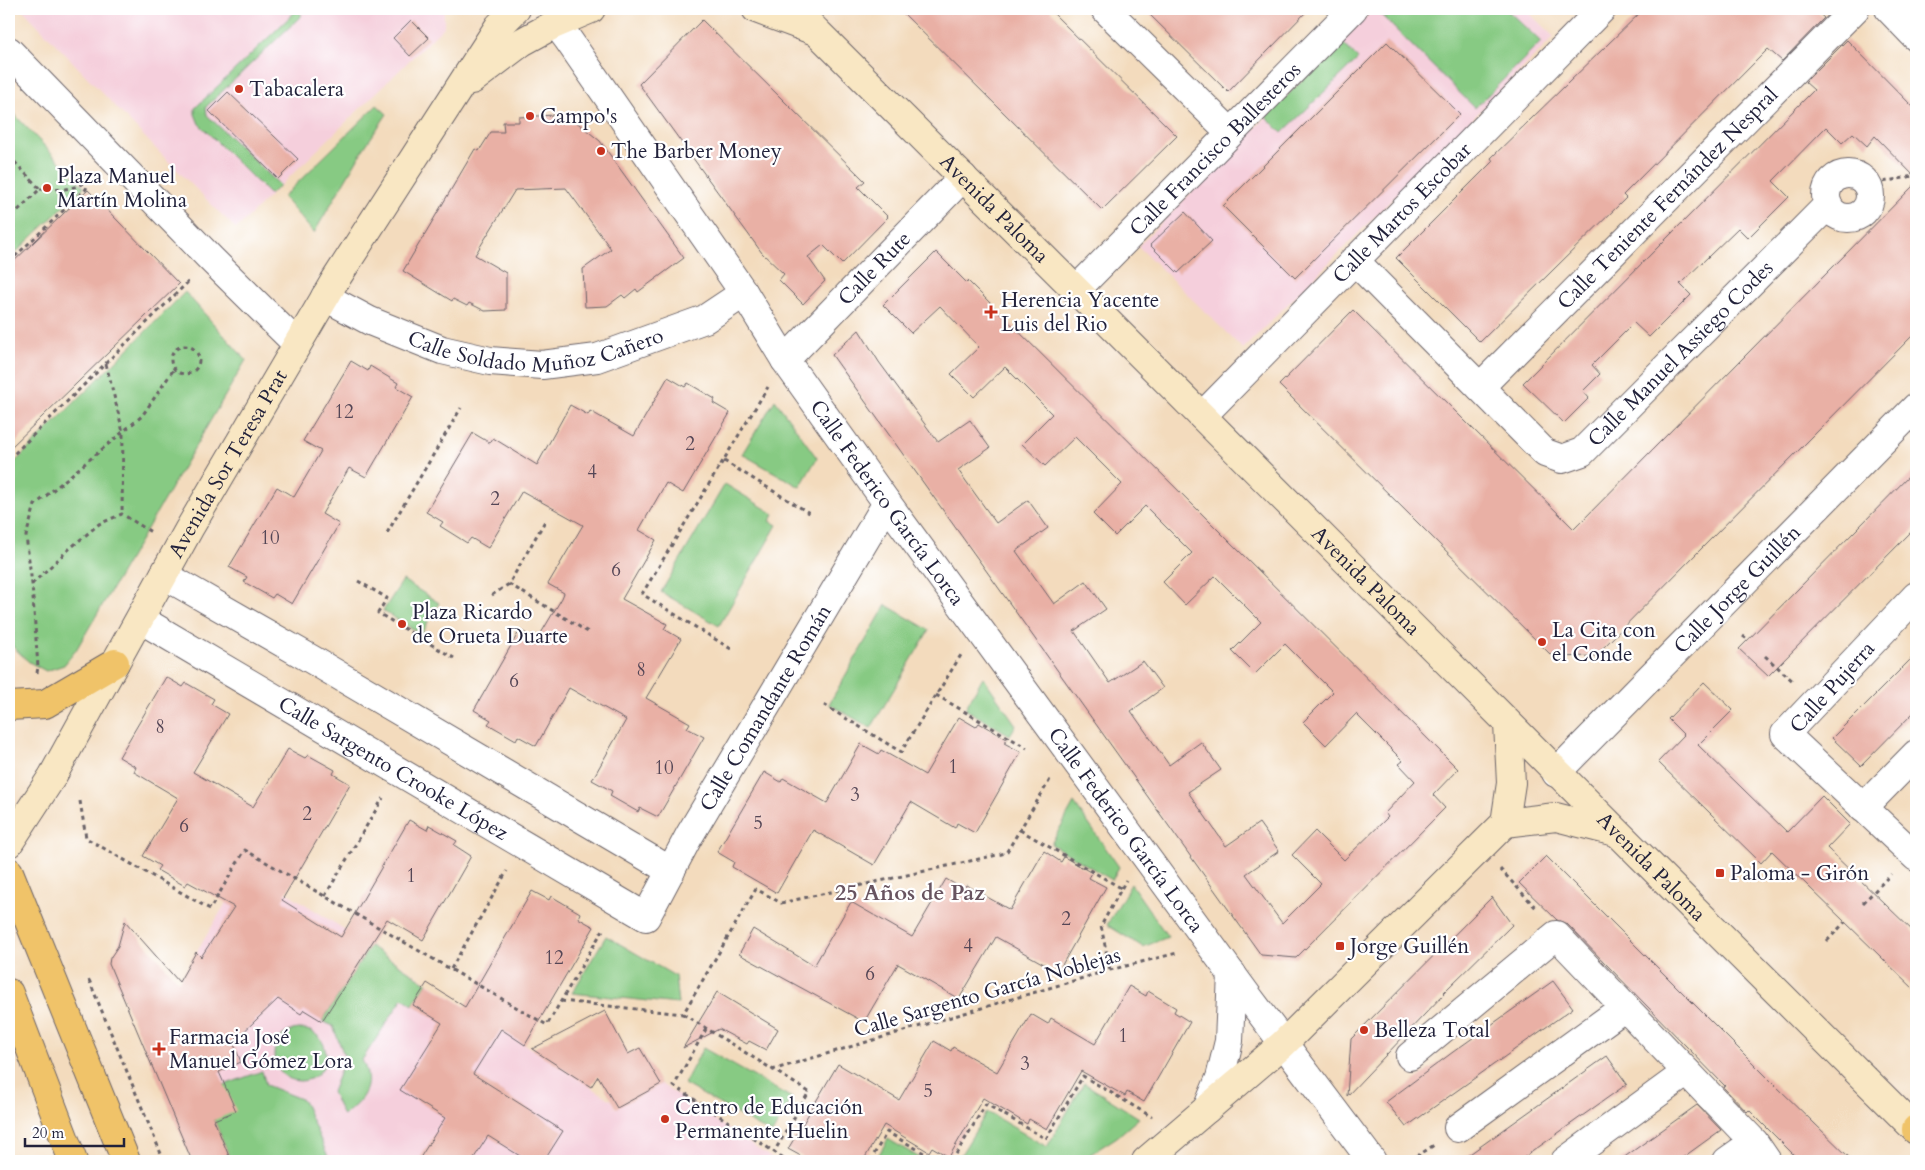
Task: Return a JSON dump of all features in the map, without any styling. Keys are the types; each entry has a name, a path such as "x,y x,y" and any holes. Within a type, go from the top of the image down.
{"main road":[{"name":"Avenida Sor Teresa Prat","path":"9,843 52,777 164,575 325,297 499,26 516,9"},
{"name":"Avenida Sor Teresa Prat","path":"457,92 522,42 553,25 591,9"},
{"name":"Avenida Paloma","path":"756,9 816,31"},
{"name":"Avenida Paloma","path":"795,9 1556,773 1916,1130"},
{"path":"9,706 45,704 115,663"},
{"path":"1146,1161 1283,1044 1505,823 1512,783 1508,724"},
{"path":"1505,823 1556,817 1616,832"},
{"path":"9,872 126,1161"},
{"path":"9,993 73,1161"}],"street":[{"path":"1104,9 1230,132"},
{"name":"Calle Francisco Ballesteros","path":"1076,290 1353,9"},
{"name":"Calle Martos Escobar","path":"1202,416 1602,9"},
{"name":"Calle Teniente Fernández Nespral","path":"1480,387 1855,9"},
{"path":"1889,9 1916,36"},
{"name":"Calle Federico García Lorca","path":"553,25 561,30 567,38 744,293 785,360 887,503 1283,1044 1372,1161"},
{"path":"9,52 113,160 297,344"},
{"name":"Calle Manuel Assiego Codes","path":"1354,260 1545,453 1562,459 1582,452 1828,205 1826,196 1828,187 1834,179 1842,175 1852,174 1861,178 1868,186"},
{"name":"Calle Rute","path":"785,360 963,177"},
{"name":"Calle Soldado Muñoz Cañero","path":"325,297 370,321 442,350 490,360 542,365 597,358 704,319 744,293"},
{"name":"Calle Jorge Guillén","path":"1556,773 1916,407"},
{"name":"Calle Comandante Román","path":"646,917 689,836 887,503"},
{"path":"164,575 671,871"},
{"name":"Calle Pujerra","path":"1906,864 1863,808 1785,734 1916,596"},
{"name":"Calle Sargento Crooke López","path":"140,619 646,917"},
{"path":"1863,808 1916,754"},
{"path":"1410,1056 1556,935 1761,1152 1727,1161"},
{"path":"1206,1109 1220,1078 1229,1040 1232,974"},
{"path":"1458,1128 1625,1007"},
{"path":"1565,1161 1687,1072"}],"path":[{"path":"9,156 40,189 65,190 82,185 113,160"},
{"path":"1868,186 1913,176 1916,172"},
{"path":"9,262 86,189 90,179"},
{"path":"9,219 40,189"},
{"path":"9,458 211,259"},
{"path":"184,346 197,352 198,366 194,371 188,374 180,373 174,369 173,355 177,349 184,346"},
{"path":"731,649 642,594 785,360"},
{"path":"106,364 123,432 122,514"},
{"path":"36,675 38,667 32,584 26,536 35,505 142,416 174,369"},
{"path":"387,533 461,408"},
{"path":"724,461 811,514"},
{"path":"122,514 150,533 154,526"},
{"path":"32,584 99,524 122,514"},
{"path":"492,595 510,584 545,521"},
{"path":"358,581 387,598 378,613 454,658"},
{"path":"510,584 588,632"},
{"path":"824,705 902,752 978,627"},
{"path":"1743,636 1747,640"},
{"path":"1765,656 1796,685"},
{"path":"936,695 1034,752"},
{"path":"683,1014 756,889 781,903 1006,853 1068,750"},
{"path":"325,896 398,771"},
{"path":"80,800 86,838 210,909 245,850 547,1025 620,902"},
{"path":"1020,830 1121,888"},
{"path":"451,969 522,845"},
{"path":"1481,848 1536,907 1556,935"},
{"path":"1110,970 1101,926 1141,850"},
{"path":"1863,903 1906,864"},
{"path":"1827,941 1845,922"},
{"name":"Calle Sargento García Noblejas","path":"772,1070 1110,970 1210,944"},
{"path":"561,1001 683,1014 809,1092 774,1152"},
{"path":"706,1029 674,1086 788,1161"},
{"path":"952,1161 986,1104 1046,1139 1083,1076 1179,1133"},
{"path":"870,1161 887,1132 938,1161"}],"shaded area":[{"name":"Tabacalera","path":"22,9 444,9 444,27 236,229 158,151"},
{"path":"1374,9 1525,9 1554,37 1243,349 1138,246"},
{"path":"247,867 613,1101 616,1108 661,1084 776,1161 193,1161 155,1072 235,1041 179,982"}],"green space":[{"path":"1385,9 1506,9 1541,42 1475,108 1380,14"},
{"path":"297,10 302,15 206,107 207,115 280,185 270,195 199,124 195,108"},
{"path":"1341,41 1358,59 1282,133 1266,117"},
{"path":"377,105 387,114 364,148 314,233 283,197"},
{"name":"Plaza Manuel Martín Molina","path":"9,109 84,187 9,259"},
{"path":"185,292 246,360 76,650 64,665 46,671 29,662 9,643 9,468"},
{"path":"775,400 817,458 800,487 742,454"},
{"path":"725,484 774,514 770,521 777,525 719,626 661,592"},
{"path":"403,580 439,603 421,634 383,611"},
{"path":"886,605 929,630 871,728 829,704"},
{"path":"983,677 1016,725 1010,735 965,709"},
{"path":"1074,803 1119,867 1112,880 1051,844"},
{"path":"1131,884 1168,937 1143,947 1107,925"},
{"path":"606,936 675,976 678,1004 572,993"},
{"path":"370,946 427,983 413,1005 403,998 362,1060 367,1077 365,1091 357,1104 343,1116 332,1092 345,1058 333,1026 322,1021"},
{"path":"295,1029 305,1029 319,1036 326,1050 326,1060 319,1074 305,1081 295,1081 285,1077 278,1070 274,1060 274,1050 278,1040 285,1033"},
{"path":"703,1048 792,1098 772,1134 684,1084"},
{"path":"262,1071 266,1085 303,1100 330,1161 231,1161 214,1120 224,1085"},
{"path":"1084,1083 1139,1118 1117,1137 1080,1161 957,1161 987,1112 1047,1147"},
{"path":"888,1139 925,1161 875,1161"}],"building":[{"path":"899,9 1049,9 1177,136 1102,210"},
{"path":"1144,9 1309,9 1228,92"},
{"path":"1644,9 1814,9 1824,18 1782,61 1768,49 1623,195 1626,198 1480,342 1396,258 1493,161 1491,158"},
{"path":"411,20 429,38 410,56 393,38"},
{"path":"702,20 865,181 858,187 888,217 842,264 823,245 808,257 825,281 803,304 779,280 784,274 762,253 639,84"},
{"path":"1847,40 1916,110 1916,178 1875,136 1867,146 1853,133 1842,143 1826,127 1773,181 1789,197 1748,238 1738,228 1680,284 1691,295 1649,337 1634,323 1592,365 1600,374 1583,391 1589,398 1564,423 1523,383 1814,90 1805,82"},
{"path":"1387,42 1460,114 1295,278 1223,206"},
{"path":"228,92 298,159 278,179 209,111"},
{"path":"555,115 555,121 574,120 600,141 684,258 638,292 636,289 625,298 622,295 607,306 585,307 583,269 611,249 566,188 515,190 475,255 506,273 506,310 485,311 469,303 467,306 453,299 452,301 403,271 475,149 479,151 491,132 504,132 503,122 519,122 519,117"},
{"path":"1916,183 1916,332 1595,656 1553,657 1279,385 1353,310 1574,529"},
{"path":"88,190 179,284 9,449 9,266"},
{"path":"1185,212 1212,241 1178,273 1150,245"},
{"path":"936,252 967,283 968,281 1458,769 1433,795 1445,808 1296,958 1261,955 832,355 859,330 879,362 938,442 970,420 990,448 958,470 996,523 1028,500 1048,528 1016,551 1054,604 1086,581 1106,609 1074,631 1110,683 1143,661 1163,688 1131,711 1169,765 1201,742 1221,770 1188,792 1226,846 1259,823 1279,851 1246,874 1282,923 1321,884 1292,855 1315,831 1344,860 1388,817 1385,813 1415,781 1399,764 1403,761 1356,714 1326,745 1303,722 1333,692 1285,644 1255,674 1232,651 1261,622 1215,576 1185,605 1163,582 1192,553 1145,506 1115,536 1093,514 1122,484 1075,437 1045,466 1022,444 1052,414 1005,367 974,397 951,374 979,347 940,306 911,333 883,305"},
{"path":"351,361 368,371 370,366 398,383 396,387 413,397 366,477 349,468 322,514 339,524 292,604 275,594 272,598 244,582 247,577 229,567 277,487 294,497 321,451 303,441"},
{"path":"668,377 685,387 688,383 715,399 713,403 730,413 683,493 666,483 639,530 656,540 622,599 667,624 664,629 681,639 646,698 690,723 687,728 704,737 658,817 640,808 638,812 610,796 612,791 592,780 626,720 569,688 536,746 518,736 516,740 488,724 491,720 474,710 520,630 537,640 562,598 564,593 548,584 583,525 522,491 488,548 471,538 467,543 440,526 443,522 426,512 473,433 490,443 493,438 537,465 570,405 588,415 590,411 634,436"},
{"path":"1916,469 1916,527 1768,676 1739,649"},
{"path":"1916,654 1916,710 1861,766 1832,738"},
{"path":"166,677 183,687 186,683 214,699 211,704 228,714 193,772 253,807 288,749 305,758 308,755 335,770 333,774 350,784 282,900 341,937 409,820 427,830 429,825 457,841 454,845 471,856 423,940 387,919 322,1021 304,1010 301,1014 278,999 233,1042 241,1062 219,1072 236,1111 214,1120 231,1161 192,1161 109,964 110,958 118,946 125,921 179,982 196,952 201,957 234,907 188,882 185,886 157,870 160,866 143,856 178,798 134,772 136,767 119,757"},
{"path":"1704,682 1733,710 1698,745 1787,832 1822,796 1850,824 1827,848 1916,934 1916,991 1772,851 1761,863 1658,762 1684,735 1668,719"},
{"path":"959,717 976,727 979,723 1007,739 1004,743 1021,752 975,833 957,823 955,828 911,802 874,865 813,830 777,893 732,867 734,862 717,852 764,772 781,782 783,778 827,803 861,744 879,754 881,750 925,775"},
{"path":"1044,851 1061,862 1064,857 1092,873 1089,878 1106,887 1058,972 996,937 959,999 898,964 864,1022 739,954 753,929 814,966 851,902 912,937 946,879 963,889 966,885 1010,910"},
{"path":"1546,856 1853,1161 1800,1161 1749,1110 1747,1112 1723,1087 1725,1086 1567,924 1557,920 1519,883"},
{"path":"532,891 549,900 551,896 580,913 578,918 594,927 525,1045 501,1029 473,1074 563,1131 544,1161 528,1161 488,1136 472,1161 418,1161 445,1118 400,1090 442,1023 413,1005 427,983 465,1007"},
{"path":"1492,897 1512,925 1443,993 1347,1096 1351,1039"},
{"path":"1553,981 1573,1008 1406,1127 1386,1102"},
{"path":"1129,986 1146,996 1148,991 1176,1008 1174,1012 1190,1022 1144,1102 1127,1092 1125,1096 1081,1071 1047,1129 1029,1119 1027,1124 983,1098 949,1157 932,1147 929,1152 884,1125 863,1161 810,1161 788,1149 838,1064 899,1100 934,1041 951,1051 953,1047 997,1072 1031,1014 1048,1024 1051,1018 1095,1044"},
{"path":"717,992 778,1029 766,1050 749,1041 747,1044 719,1029 683,1048"},
{"path":"605,1011 628,1054 640,1048 661,1084 617,1108 598,1076 591,1087 532,1049"},
{"path":"1607,1056 1627,1084 1519,1161 1460,1161"},
{"path":"1697,1105 1721,1130 1678,1161 1619,1161"}],"place":[{"name":"Tabacalera","path":"239,89"},
{"name":"Campo's","path":"530,116"},
{"name":"The Barber Money","path":"601,151"},
{"name":"Plaza Manuel Martín Molina","path":"47,188"},
{"name":"Herencia Yacente Luis del Rio","path":"991,312"},
{"name":"Plaza Ricardo de Orueta Duarte","path":"402,624"},
{"name":"La Cita con el Conde","path":"1542,642"},
{"name":"Paloma - Girón","path":"1720,873"},
{"name":"Jorge Guillén","path":"1340,946"},
{"name":"Belleza Total","path":"1364,1030"},
{"name":"Farmacia José Manuel Gómez Lora","path":"159,1049"},
{"name":"Centro de Educación Permanente Huelin","path":"665,1119"}],"district":[{"name":"25 Años de Paz","path":"910,892"}]}
